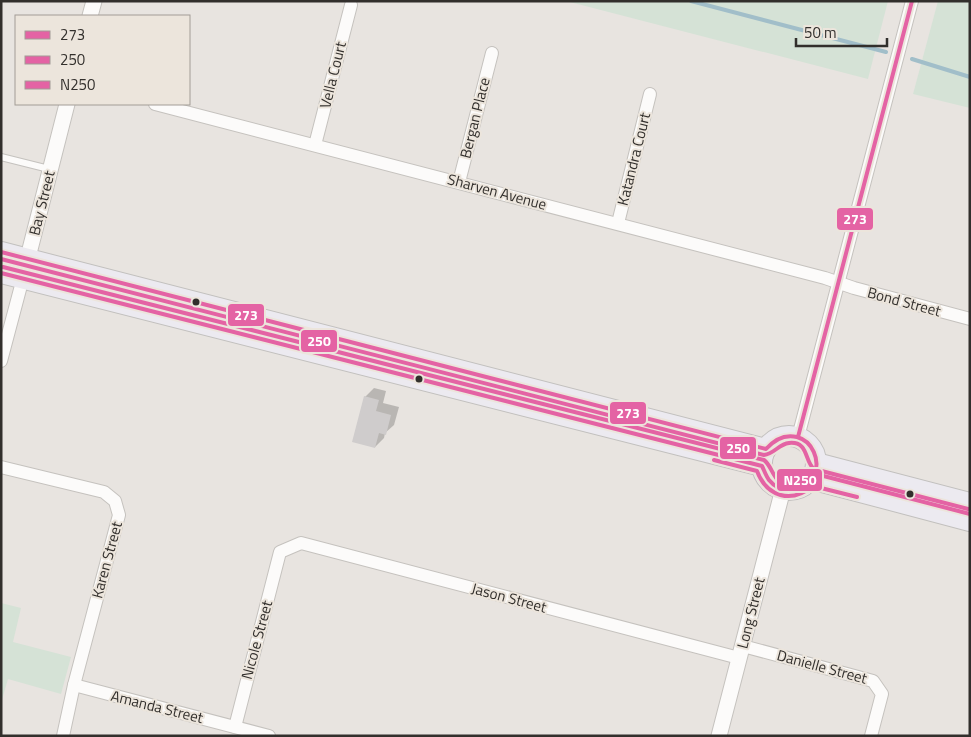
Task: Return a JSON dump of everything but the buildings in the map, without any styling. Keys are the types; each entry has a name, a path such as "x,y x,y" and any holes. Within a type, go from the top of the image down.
{"highway":[{"path":"1,252 764,458"},
{"path":"1,273 764,458"},
{"path":"788,436 798,437 805,441 815,454 814,471 806,484 791,490 783,489 769,481 765,474 764,458 772,443 780,438 788,436"},
{"path":"814,471 970,502"},
{"path":"814,471 970,520"}],"street":[{"path":"90,15 94,1"},
{"path":"798,437 912,1"},
{"name":"Vella Court","path":"315,145 351,5"},
{"name":"Bergan Place","path":"459,182 492,53"},
{"name":"Katandra Court","path":"618,224 650,94"},
{"name":"Bay Street","path":"1,361 67,105"},
{"name":"Sharven Avenue","path":"159,105 839,283"},
{"name":"Bond Street","path":"839,283 970,319"},
{"name":"Karen Street","path":"1,466 104,492 115,501 119,515 74,685 63,736"},
{"name":"Long Street","path":"719,736 783,489"},
{"name":"Jason Street","path":"280,552 301,543 741,652"},
{"name":"Nicole Street","path":"235,727 280,552"},
{"name":"Danielle Street","path":"741,652 873,681 882,694 871,736"},
{"name":"Amanda Street","path":"74,685 269,736"}],"lane":[{"path":"1,156 50,169"}],"shaded area":[{"path":"566,1 888,1 868,79"},
{"path":"938,1 970,1 970,108 913,94"},
{"path":"1,603 21,608 13,642 71,657 61,694 8,679 1,703"}],"waterway":[{"path":"691,1 886,52"},
{"path":"912,59 970,77"}],"transit line":[{"name":"273","path":"798,437 912,1"},
{"name":"273","path":"1,252 766,449 780,438 788,436 797,437 807,443 814,452 816,469 810,481 805,485 793,490 780,488 769,480 762,466 1,273"},
{"name":"250","path":"1,259 764,455 785,444 795,443 803,448 814,469 968,509"},
{"name":"N250","path":"3,267 764,460 782,483 794,483 812,473 970,514"},
{"name":"250","path":"714,460 757,471 767,487 780,495 796,495 805,492 813,486 857,497"}]}
